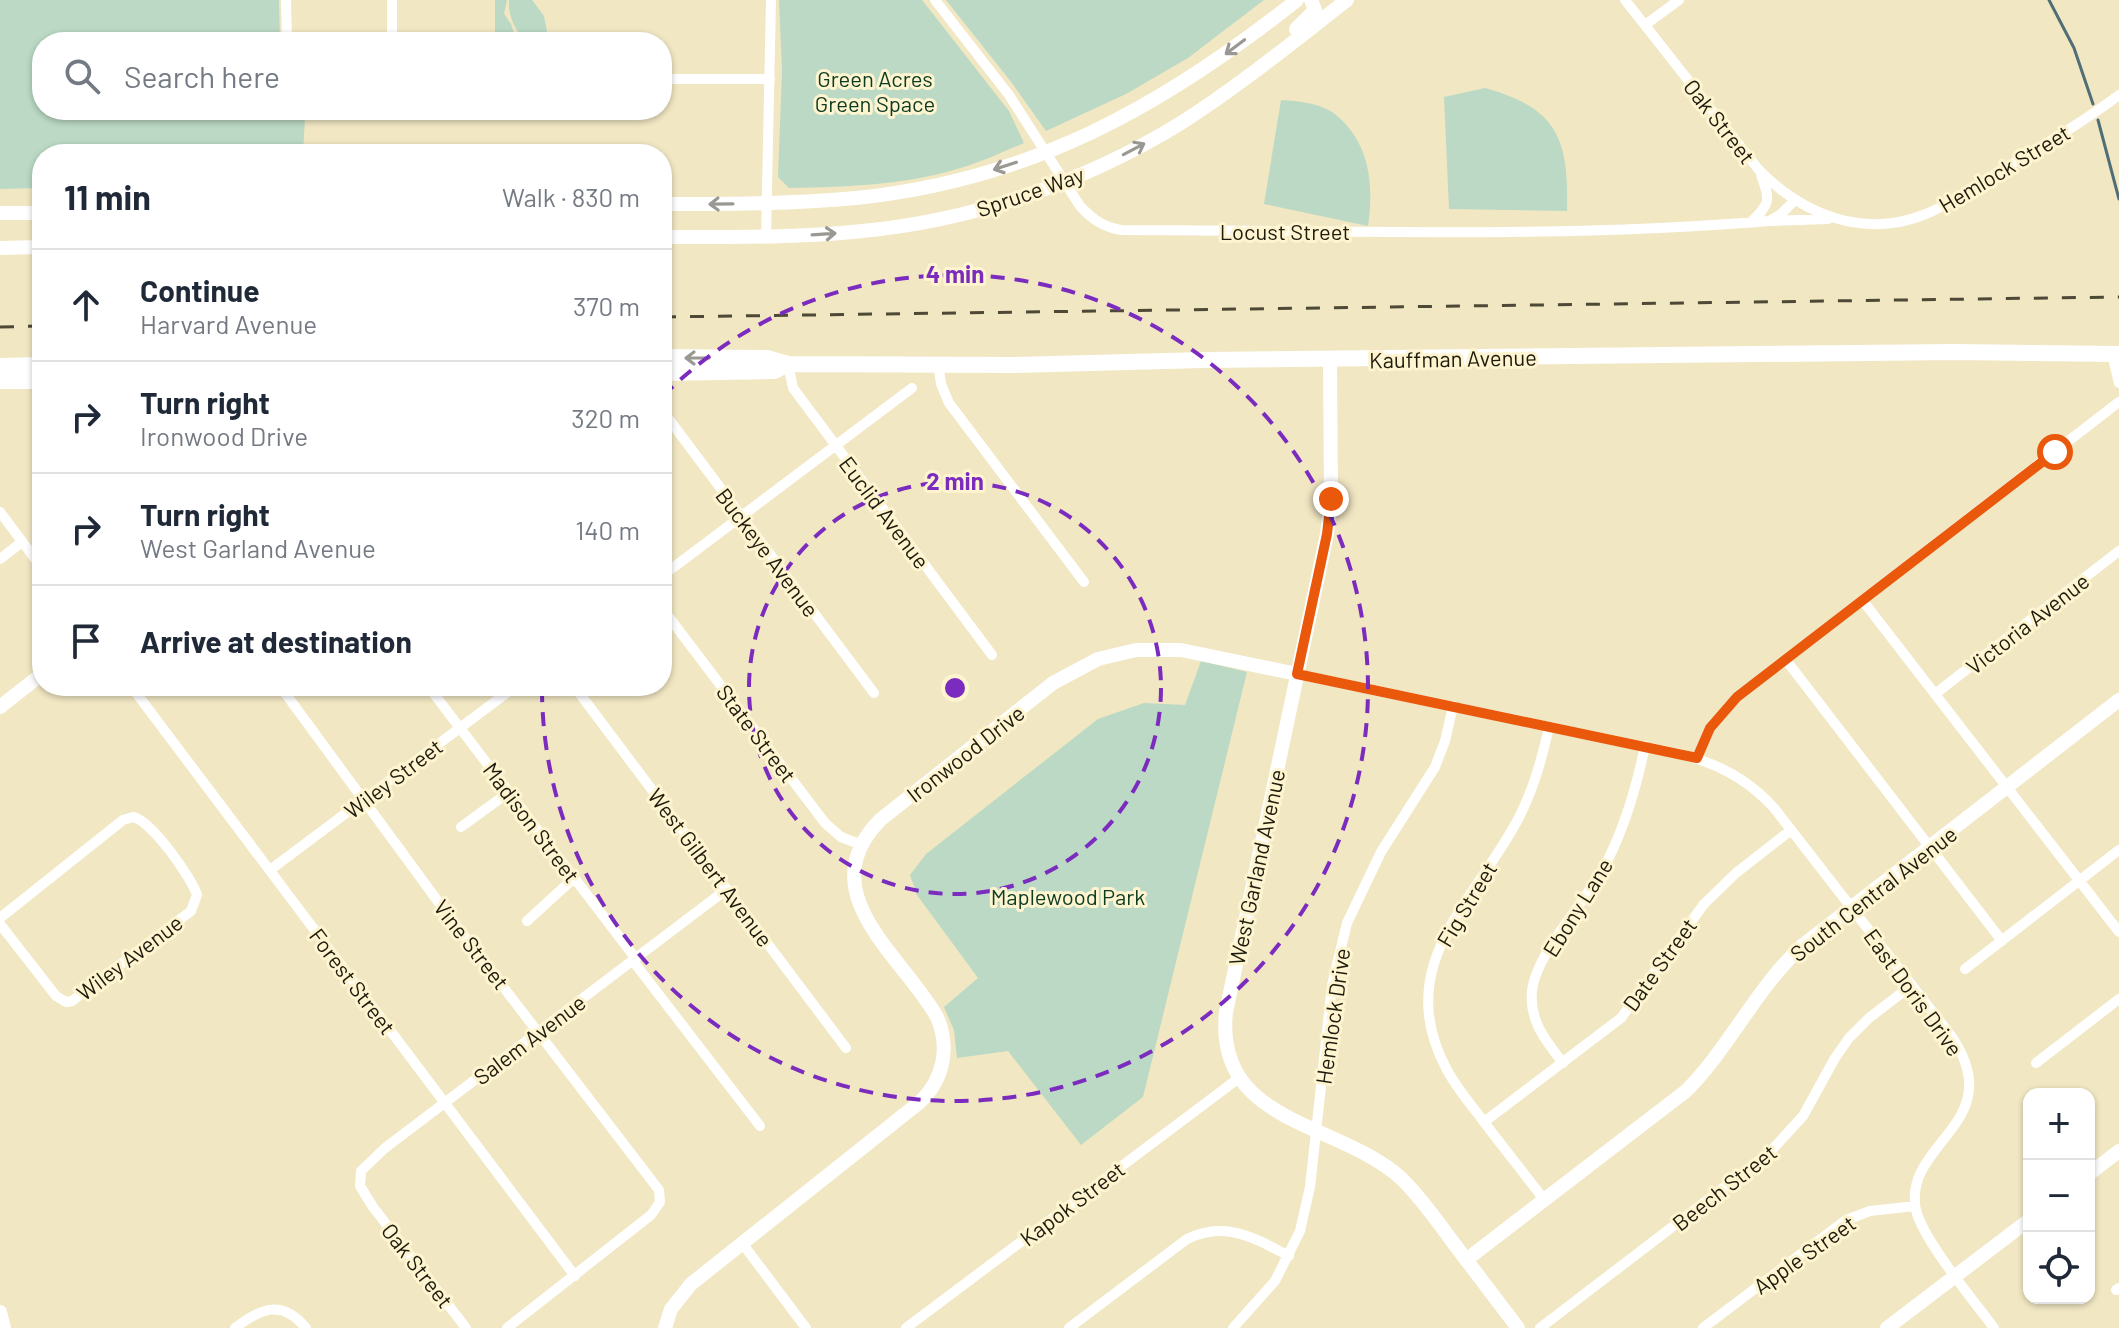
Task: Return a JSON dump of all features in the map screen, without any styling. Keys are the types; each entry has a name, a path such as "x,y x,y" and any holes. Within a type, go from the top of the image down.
{"main road":[{"name":"Kauffman Avenue","path":"672,357 767,358 788,364 1013,365 1954,352 2116,354"},
{"name":"Kauffman Avenue","path":"672,373 774,371 788,364"},
{"path":"0,366 32,365"},
{"path":"0,381 32,381"}],"street":[{"path":"286,0 287,32"},
{"path":"392,0 392,32"},
{"path":"766,236 771,0"},
{"name":"Locust Street","path":"935,0 1009,95 1090,217 1107,228 1549,231 1664,229 1834,219"},
{"name":"Spruce Way","path":"672,204 857,198 982,174 1102,129 1166,94 1211,65 1297,0"},
{"path":"1283,49 1292,33 1315,10 1311,0"},
{"name":"Spruce Way","path":"672,237 863,231 936,220 1064,182 1178,124 1219,97 1347,0"},
{"name":"Oak Street","path":"1625,0 1759,170 1794,201 1834,219"},
{"path":"1645,25 1679,0"},
{"path":"672,79 770,79"},
{"name":"Hemlock Street","path":"1834,219 1887,223 1928,213 2058,137 2119,95"},
{"path":"1750,223 1767,205 1768,196 1759,170"},
{"path":"1769,221 1794,201"},
{"path":"0,213 32,213"},
{"path":"0,248 32,247"},
{"path":"2116,354 2119,383"},
{"name":"West Garland Avenue","path":"1330,360 1330,514 1226,1012 1227,1045 1239,1078 1266,1107 1356,1147 1398,1176 1423,1201 1518,1328"},
{"path":"938,363 941,384 949,403 1084,582"},
{"name":"Euclid Avenue","path":"788,364 788,377 793,388 992,655"},
{"path":"672,568 912,388"},
{"path":"1697,758 1719,716 1737,697 2119,402"},
{"name":"Buckeye Avenue","path":"672,423 874,693"},
{"path":"0,512 32,555"},
{"path":"0,559 22,542"},
{"name":"Victoria Avenue","path":"1935,694 2119,551"},
{"path":"1863,601 2119,932"},
{"name":"State Street","path":"672,621 825,823 841,837 862,845"},
{"name":"Ironwood Drive","path":"862,845 880,820 1053,683 1089,662 1123,652 1165,649 1697,758 1725,769 1749,785 1767,800 1791,830"},
{"path":"1786,660 2002,941"},
{"path":"0,707 32,682"},
{"name":"Forest Street","path":"139,696 575,1276"},
{"name":"Vine Street","path":"287,696 445,911 656,1186 660,1202 651,1215 575,1276"},
{"name":"Madison Street","path":"436,696 760,1126"},
{"name":"Wiley Street","path":"270,870 503,696"},
{"name":"West Gilbert Avenue","path":"582,696 846,1048"},
{"name":"South Central Avenue","path":"1466,1260 1686,1091 1710,1065 1776,972 1803,945 2119,700"},
{"name":"Hemlock Drive","path":"1233,1328 1267,1292 1289,1256 1307,1206 1332,985 1347,923 1381,852 1435,767 1453,706"},
{"name":"Fig Street","path":"1545,1201 1453,1082 1440,1056 1430,1016 1430,980 1447,929 1522,811 1538,770 1549,727"},
{"name":"Ebony Lane","path":"1563,1063 1544,1039 1534,1018 1534,982 1542,962 1602,872 1611,853 1631,802 1645,746"},
{"path":"461,827 509,792"},
{"name":"Wiley Avenue","path":"0,918 113,827 133,817 146,822 196,891 196,901 191,911 77,999 66,1002 56,996 0,924"},
{"name":"Date Street","path":"1484,1122 1627,1010 1704,904 1736,873 1791,830"},
{"name":"East Doris Drive","path":"1791,830 1958,1046 1966,1064 1966,1103 1959,1120 1920,1172 1915,1188 1915,1206"},
{"path":"665,1328 671,1309 684,1291 920,1102 933,1088 940,1072 944,1044 937,1017 869,925 860,906 855,875 862,845"},
{"path":"1965,969 2119,850"},
{"path":"527,921 574,878"},
{"name":"Salem Avenue","path":"370,1202 360,1186 363,1168 727,889"},
{"name":"Beech Street","path":"1540,1328 1769,1153 1803,1116 1849,1038 1869,1018 1912,985"},
{"path":"2036,1063 2119,999"},
{"name":"Kapok Street","path":"906,1328 1239,1078"},
{"path":"2095,1169 2119,1151"},
{"name":"Oak Street","path":"370,1202 466,1328"},
{"path":"1915,1206 1924,1230 1994,1328"},
{"name":"Apple Street","path":"1703,1328 1846,1220 1870,1211 1915,1206"},
{"path":"1887,1328 2023,1225"},
{"path":"1069,1328 1194,1235 1221,1230 1241,1232 1289,1256"},
{"path":"742,1243 806,1328"},
{"path":"507,1328 575,1276"},
{"path":"235,1328 252,1315 270,1309 287,1312 306,1328"},
{"path":"0,1312 4,1328"},
{"path":"921,1317 929,1328"}],"green space":[{"path":"0,0 279,0 280,32 32,32 32,120 305,120 304,144 32,144 32,188 0,189"},
{"path":"495,0 507,0 504,14 514,32 495,32"},
{"path":"509,0 532,0 544,16 547,32 519,32"},
{"name":"Green Acres Green Space","path":"779,0 922,0 1009,111 1024,143 974,164 923,177 856,186 789,188 778,177 782,71"},
{"name":"Green Acres Green Space","path":"946,0 1264,0 1188,58 1126,94 1046,131"},
{"path":"1485,88 1529,106 1544,117 1554,130 1565,165 1567,211 1449,209 1444,97"},
{"path":"1281,100 1310,103 1330,111 1356,138 1363,152 1369,180 1368,226 1264,204"},
{"name":"Maplewood Park","path":"1201,661 1247,672 1143,1097 1081,1145 1008,1051 957,1058 954,1030 944,1007 978,978 917,895 910,875 926,854 1098,719 1144,703 1185,705"}],"waterway":[{"path":"2049,0 2074,48 2093,104"},
{"path":"2098,120 2119,199"}],"railway":[{"path":"672,317 2119,297"},
{"path":"0,327 32,326"}],"route":[{"path":"1331,499 1327,534 1297,674 1697,758 1710,728 1737,697 2055,452"}]}
